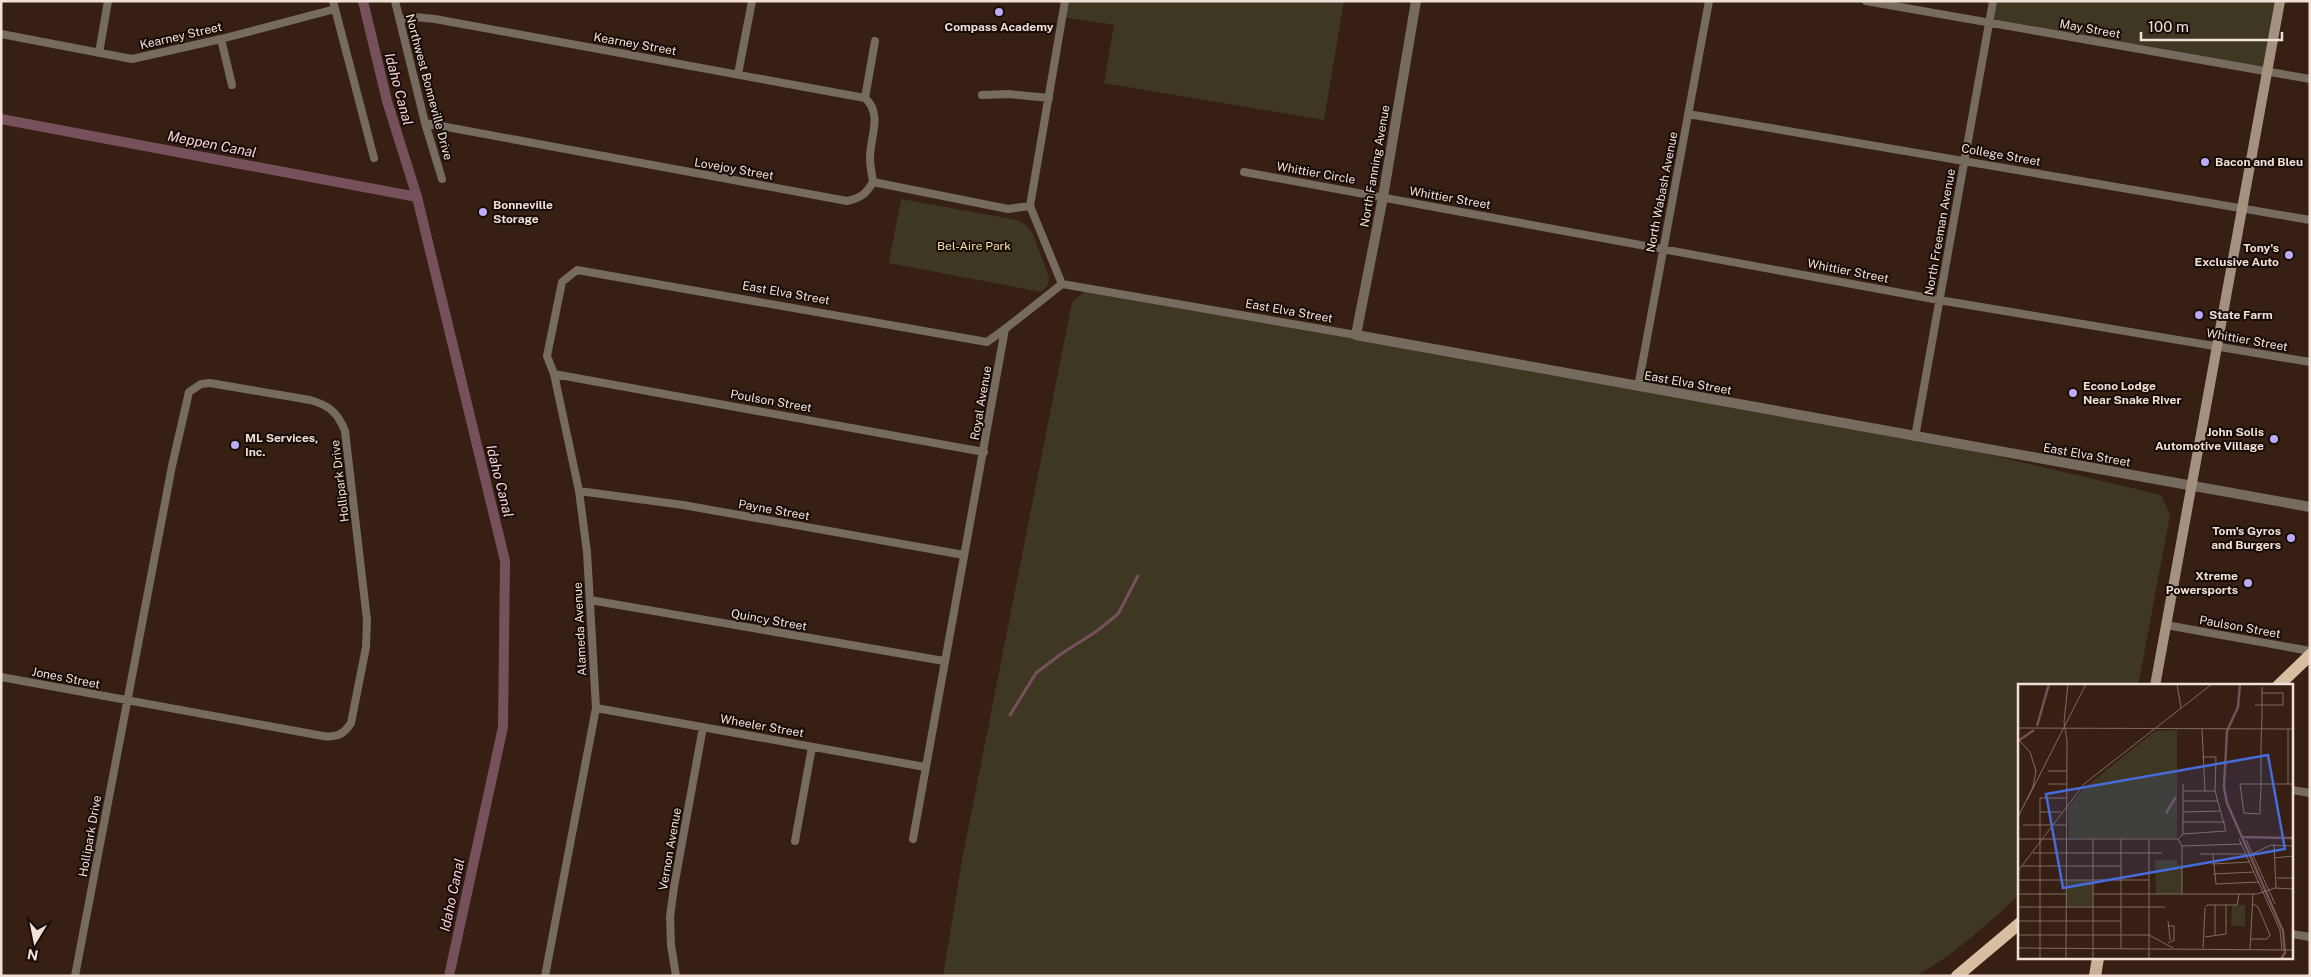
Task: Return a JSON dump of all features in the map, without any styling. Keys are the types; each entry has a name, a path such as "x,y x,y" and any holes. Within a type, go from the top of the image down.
{"highway":[{"path":"2280,684 2310,655"},
{"path":"1957,976 2018,925"}],"main road":[{"path":"2155,684 2280,1"},
{"path":"2095,976 2098,960"}],"street":[{"path":"99,53 108,1"},
{"name":"Northwest Bonneville Drive","path":"395,1 425,123 442,179"},
{"path":"738,74 752,1"},
{"path":"1005,329 1062,284 1030,206 1065,1"},
{"name":"North Fanning Avenue","path":"1356,335 1383,197 1416,1"},
{"name":"North Wabash Avenue","path":"1638,387 1709,1"},
{"name":"May Street","path":"1866,1 2310,80"},
{"name":"North Freeman Avenue","path":"1915,437 1993,1"},
{"path":"334,5 374,158"},
{"name":"Kearney Street","path":"1,34 132,59 221,39 334,5"},
{"name":"Kearney Street","path":"400,20 415,17 435,19 865,98"},
{"path":"221,39 232,85"},
{"path":"875,41 865,98 871,104 875,115 870,159 873,182 1008,209 1030,206"},
{"path":"982,95 1009,94 1049,98"},
{"name":"College Street","path":"1688,114 2310,220"},
{"name":"Lovejoy Street","path":"425,123 848,201 858,199 867,193 873,182"},
{"name":"Whittier Circle","path":"1244,172 1383,197"},
{"name":"Whittier Street","path":"1383,197 1939,300 2310,362"},
{"name":"East Elva Street","path":"562,282 576,270 987,342 1005,329"},
{"name":"Alameda Avenue","path":"544,976 596,708 590,600 579,491 554,374 547,356 562,282"},
{"name":"East Elva Street","path":"1062,284 1356,335 2310,507"},
{"name":"Royal Avenue","path":"913,839 1005,329"},
{"name":"Poulson Street","path":"554,374 984,452"},
{"name":"Hollipark Drive","path":"75,976 127,701 172,466 189,392 201,384 210,383 310,400 331,409 337,414 345,431 367,620 364,654 351,723 346,731 331,737 127,701"},
{"name":"Payne Street","path":"579,491 683,505 964,555"},
{"name":"Quincy Street","path":"590,600 944,661"},
{"name":"Paulson Street","path":"2166,625 2310,650"},
{"name":"Jones Street","path":"1,677 127,701"},
{"name":"Wheeler Street","path":"596,708 925,767"},
{"name":"Vernon Avenue","path":"676,976 671,944 670,917 703,727"},
{"path":"795,842 812,747"},
{"path":"2294,790 2310,793"},
{"path":"2294,934 2310,937"}],"green space":[{"path":"1065,1 1344,1 1324,120 1104,83 1114,25 1062,17"},
{"path":"1993,1 2279,1 2267,72 1989,23"},
{"name":"Bel-Aire Park","path":"901,199 1017,220 1026,225 1032,232 1049,277 1048,285 1041,292 889,263"},
{"path":"1089,288 1915,437 2161,495 2170,515 2138,684 2018,684 2018,896 1958,948 1916,976 943,976 962,860 1072,302"}],"waterway":[{"name":"Idaho Canal","path":"363,1 387,101 417,197 505,561 503,727 449,976"},
{"name":"Meppen Canal","path":"1,119 417,197"},
{"path":"1010,715 1036,673 1097,631 1118,614 1138,576"}],"place":[{"name":"Compass Academy","path":"999,12"},
{"name":"Bacon and Bleu","path":"2205,162"},
{"name":"Bonneville Storage","path":"483,212"},
{"name":"Tony's Exclusive Auto","path":"2289,255"},
{"name":"State Farm","path":"2199,315"},
{"name":"Econo Lodge Near Snake River","path":"2073,393"},
{"name":"John Solis Automotive Village","path":"2274,439"},
{"name":"ML Services, Inc.","path":"235,445"},
{"name":"Tom's Gyros and Burgers","path":"2291,538"},
{"name":"Xtreme Powersports","path":"2248,583"}]}
